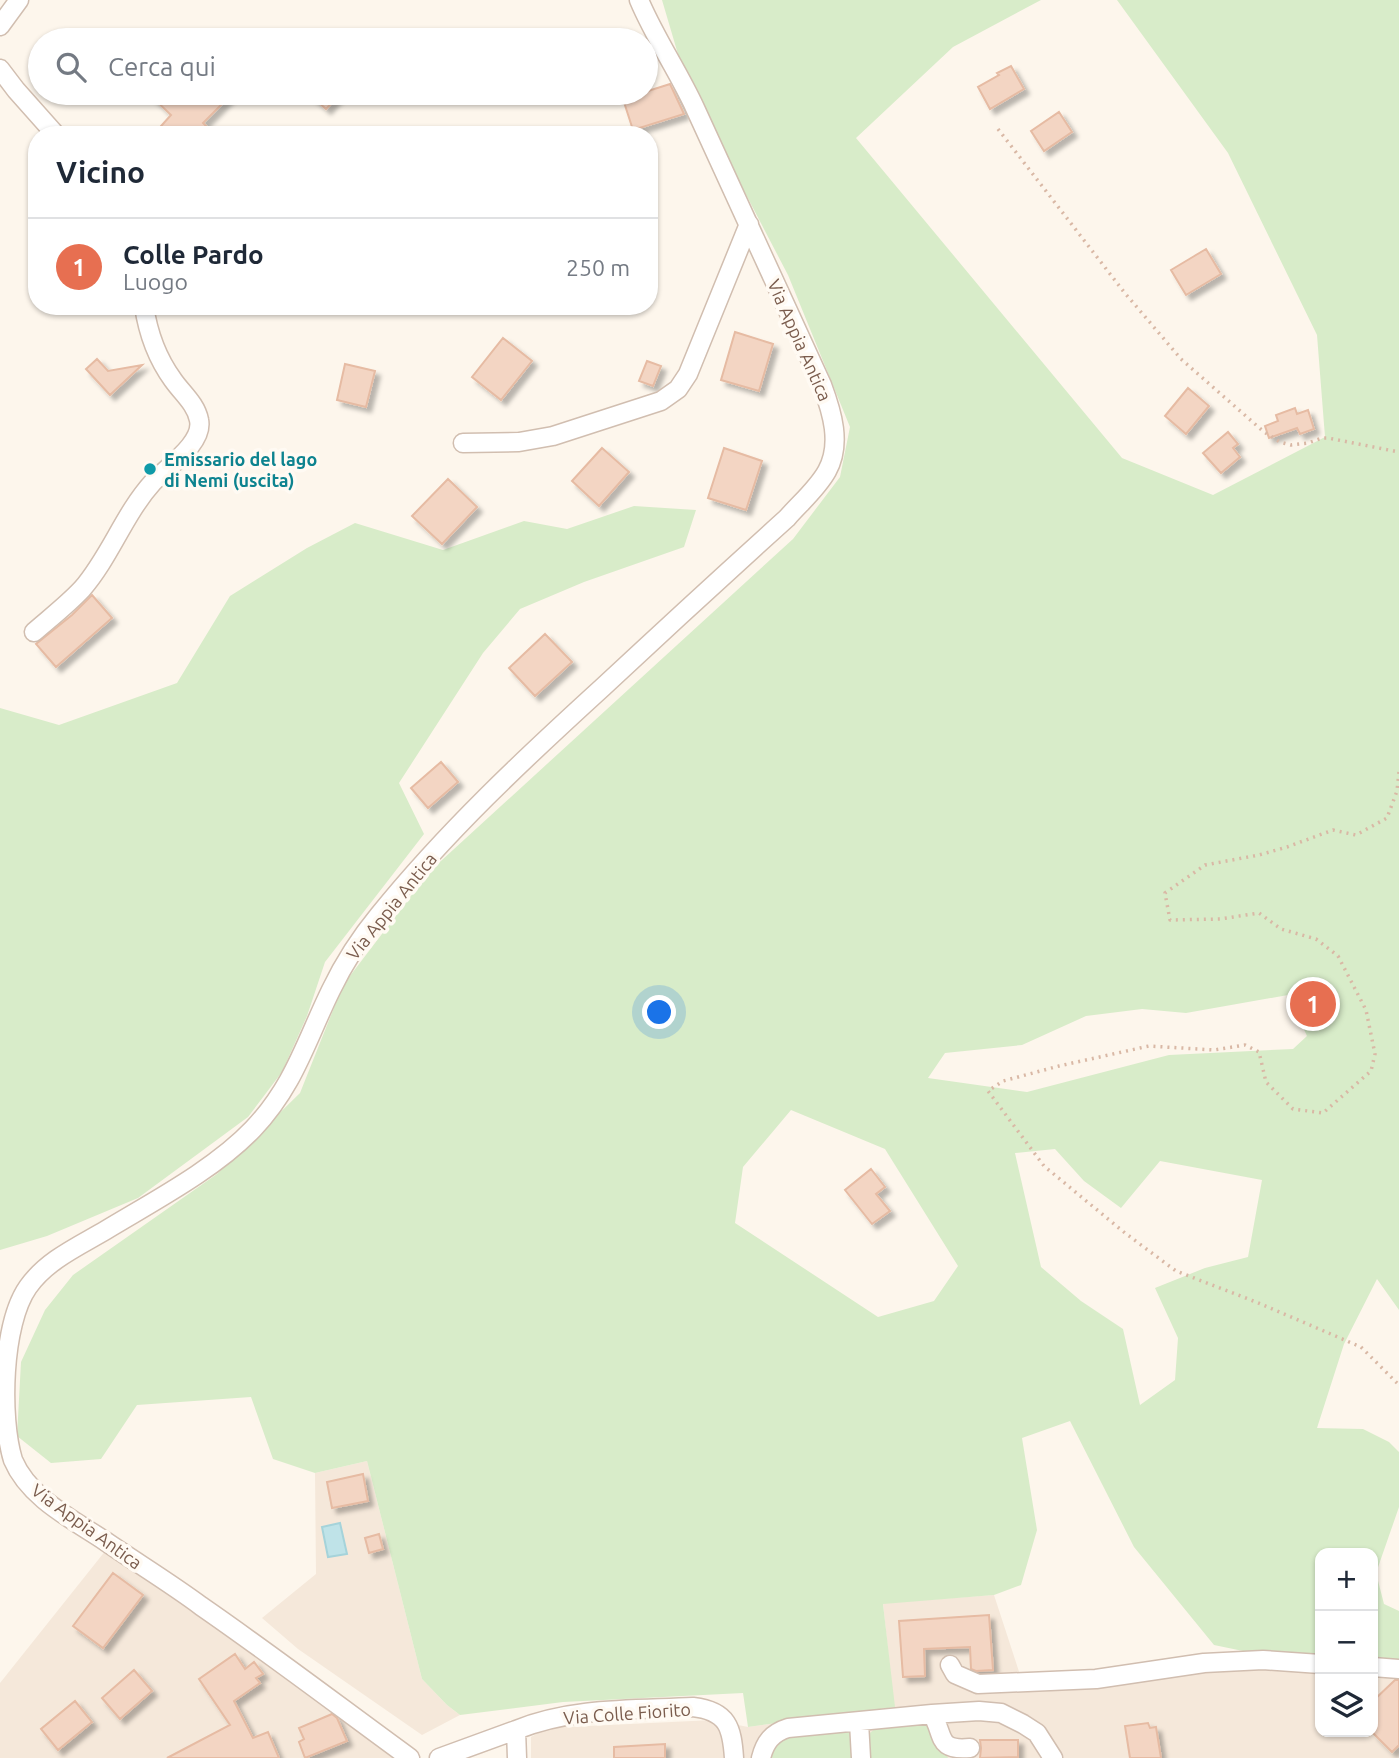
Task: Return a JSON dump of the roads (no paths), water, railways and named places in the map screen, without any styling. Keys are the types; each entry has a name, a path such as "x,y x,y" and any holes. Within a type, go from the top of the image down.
{"street":[{"path":"0,26 19,0"},
{"name":"Via Appia Antica","path":"639,0 653,28"},
{"name":"Via Appia Antica","path":"410,1758 200,1605 54,1506 27,1483 14,1462 5,1424 4,1392 8,1341 25,1291 51,1264 197,1174 253,1129 295,1071 328,995 354,949 422,865 475,808 539,746 786,518 826,473 832,457 834,438 830,409 816,371 689,95 658,39"},
{"path":"0,69 28,103"},
{"path":"30,105 49,126"},
{"path":"463,443 511,443 540,439 656,403 675,392 688,374 749,224"},
{"path":"34,632 83,587 101,563 133,506 153,482 191,446 199,433 199,421 194,407 169,375 155,348 146,315"},
{"path":"950,1665 955,1674 978,1684 1096,1679 1205,1663 1263,1660 1315,1664"},
{"path":"1378,1667 1399,1669"},
{"name":"Via Colle Fiorito","path":"439,1758 543,1720 573,1714 699,1707 715,1713 728,1725 732,1733 734,1758"},
{"path":"761,1758 771,1737 788,1728 979,1711 1001,1713 1037,1732 1053,1758"},
{"path":"932,1714 940,1726 941,1736 946,1744 955,1749 970,1748"},
{"path":"859,1722 861,1758"},
{"path":"516,1730 517,1758"}],"water":[{"path":"340,1523 347,1554 328,1557 322,1527"}],"place":[{"name":"Emissario del lago di Nemi (uscita)","path":"150,469"},
{"name":"Colle Pardo","path":"1313,1004"}]}
